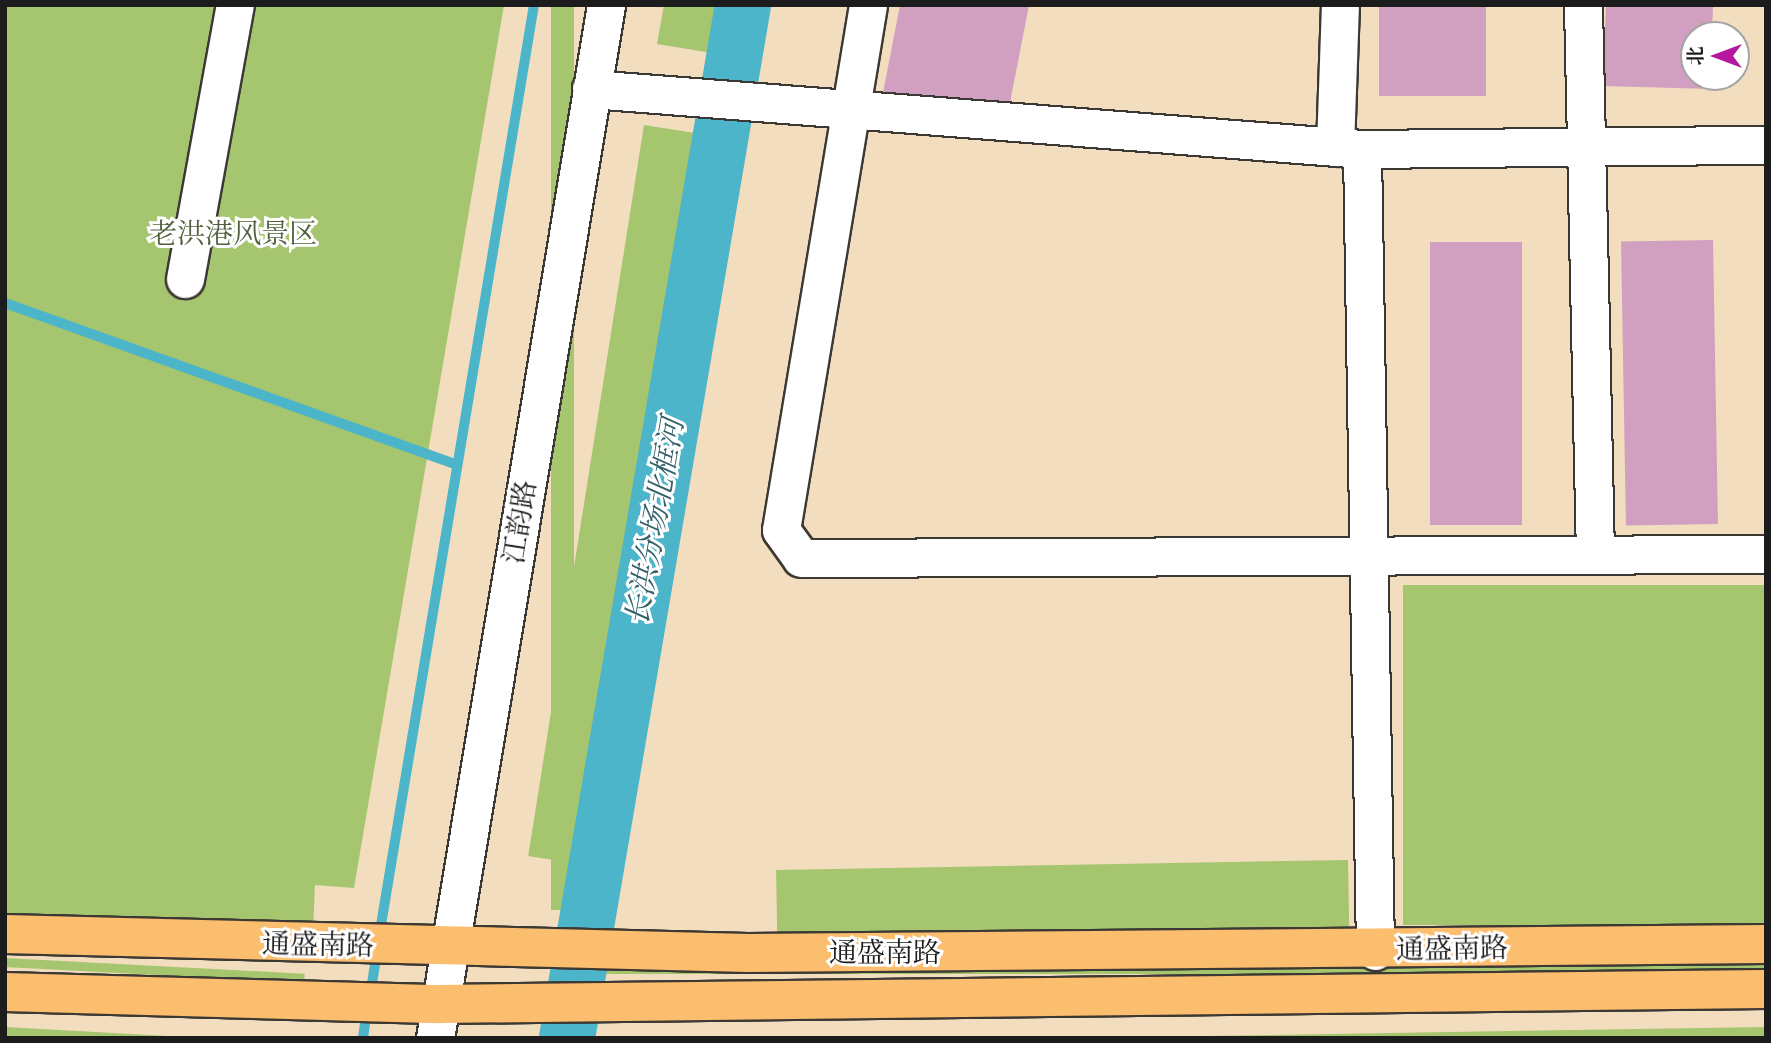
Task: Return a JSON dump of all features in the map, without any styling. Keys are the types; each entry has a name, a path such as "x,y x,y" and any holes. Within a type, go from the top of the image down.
{"main road":[{"name":"通盛南路","path":"5,934 344,946 639,952 1375,951 1766,944"},
{"name":"通盛南路","path":"5,992 387,1003 438,1021 514,1003 1766,989"}],"street":[{"path":"185,279 235,5"},
{"name":"江韵路","path":"438,1021 606,5"},
{"path":"868,5 781,530 801,558 1766,554"},
{"path":"1340,5 1369,556 1375,951"},
{"path":"1583,5 1583,147 1595,555"},
{"path":"591,89 850,113 1349,148 1766,145"}],"green space":[{"name":"老洪港风景区","path":"5,5 504,5 354,888 315,885 313,930 5,915"},
{"path":"551,5 574,5 574,910 551,910"},
{"path":"664,5 720,5 712,53 657,44"},
{"path":"644,125 693,133 578,864 528,856"},
{"path":"1403,585 1766,585 1766,925 1403,925"},
{"path":"1348,860 1349,927 777,937 776,870"},
{"path":"5,958 305,974 304,983 5,967"},
{"path":"602,960 1766,960 1766,974 602,974"},
{"path":"5,1027 203,1038 5,1038"},
{"path":"1766,1027 1766,1038 1076,1038"}],"building":[{"path":"900,5 1029,5 1006,123 882,98"},
{"path":"1379,5 1486,5 1486,96 1379,96"},
{"path":"1606,5 1713,5 1712,21 1680,21 1680,88 1603,86"},
{"path":"1713,240 1718,524 1626,526 1621,242"},
{"path":"1430,242 1522,242 1522,525 1430,525"}],"waterway":[{"path":"379,937 534,5"},
{"name":"长洪分场北框河","path":"567,1038 743,5"},
{"path":"5,303 457,465"},
{"path":"370,996 377,952"},
{"path":"363,1038 367,1011"}]}
